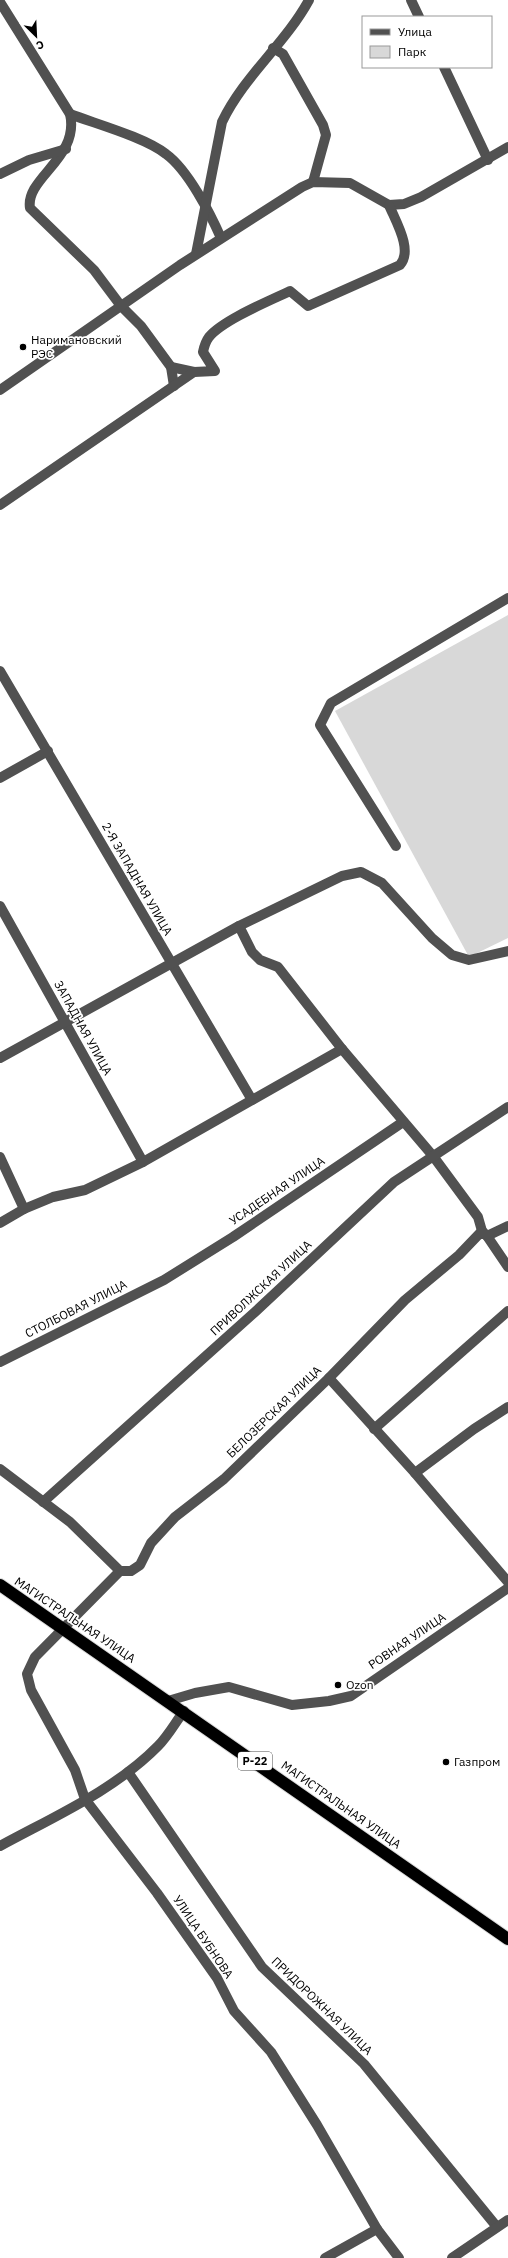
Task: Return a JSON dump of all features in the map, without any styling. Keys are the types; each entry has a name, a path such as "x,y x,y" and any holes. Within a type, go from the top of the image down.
{"highway":[{"name":"МАГИСТРАЛЬНАЯ УЛИЦА","path":"0,1585 168,1700 508,1939"}],"street":[{"path":"196,254 222,122 228,109 273,48 298,21 309,0"},
{"path":"411,0 419,16"},
{"path":"0,2 70,114 71,134 66,149 30,196 30,208 94,270 121,306 141,326 171,367 174,386"},
{"path":"273,48 283,54 323,125 326,136 313,182"},
{"path":"444,68 488,160"},
{"path":"70,114 136,139 166,154 174,160 205,204 221,238"},
{"path":"0,390 196,254 284,197 313,182 350,183 389,205 404,204 421,197 488,160 508,147"},
{"path":"0,174 29,160 66,149"},
{"path":"171,367 194,372 215,371 203,352 209,337 264,302 290,291 308,306 400,265 406,256 405,247 389,205"},
{"path":"0,505 194,372"},
{"path":"396,846 320,725 331,703 508,598"},
{"name":"2-Я ЗАПАДНАЯ УЛИЦА","path":"0,671 252,1100"},
{"path":"0,778 48,751"},
{"path":"0,1058 239,926 326,882 342,876 360,872 382,883 432,938 452,955 468,960 508,951"},
{"name":"ЗАПАДНАЯ УЛИЦА","path":"0,906 143,1162"},
{"path":"239,926 252,952 260,960 278,967 342,1049 433,1156 478,1217 485,1233 508,1267"},
{"path":"0,1223 24,1209 53,1197 85,1190 143,1162 342,1049"},
{"name":"ПРИВОЛЖСКАЯ УЛИЦА","path":"43,1502 249,1317 394,1182 508,1107"},
{"name":"УСАДЕБНАЯ УЛИЦА","path":"164,1280 233,1237 403,1122"},
{"path":"0,1157 24,1209"},
{"name":"БЕЛОЗЕРСКАЯ УЛИЦА","path":"63,1628 120,1571 131,1571 140,1565 151,1543 175,1517 224,1479 329,1378 405,1300 485,1233 508,1226"},
{"name":"СТОЛБОВАЯ УЛИЦА","path":"0,1362 164,1280"},
{"path":"374,1429 508,1311"},
{"path":"329,1378 374,1429 416,1473 508,1582"},
{"path":"416,1473 474,1429 508,1407"},
{"path":"0,1469 70,1522 120,1571"},
{"name":"РОВНАЯ УЛИЦА","path":"168,1700 195,1693 228,1688 292,1705 329,1701 351,1696 508,1588"},
{"name":"УЛИЦА БУБНОВА","path":"63,1628 35,1657 27,1674 31,1690 75,1770 85,1799 157,1893 217,1978 234,2011 271,2052 317,2125 377,2229 399,2258"},
{"path":"0,1846 85,1799 128,1772 158,1745 184,1712"},
{"name":"ПРИДОРОЖНАЯ УЛИЦА","path":"128,1772 262,1967 364,2064 498,2227"},
{"path":"452,2258 508,2220"},
{"path":"325,2258 377,2229"}],"green space":[{"path":"508,615 508,938 469,957 335,711"}],"place":[{"name":"Наримановский РЭС","path":"23,347"},
{"name":"Ozon","path":"338,1685"},
{"name":"Газпром","path":"446,1762"}]}
